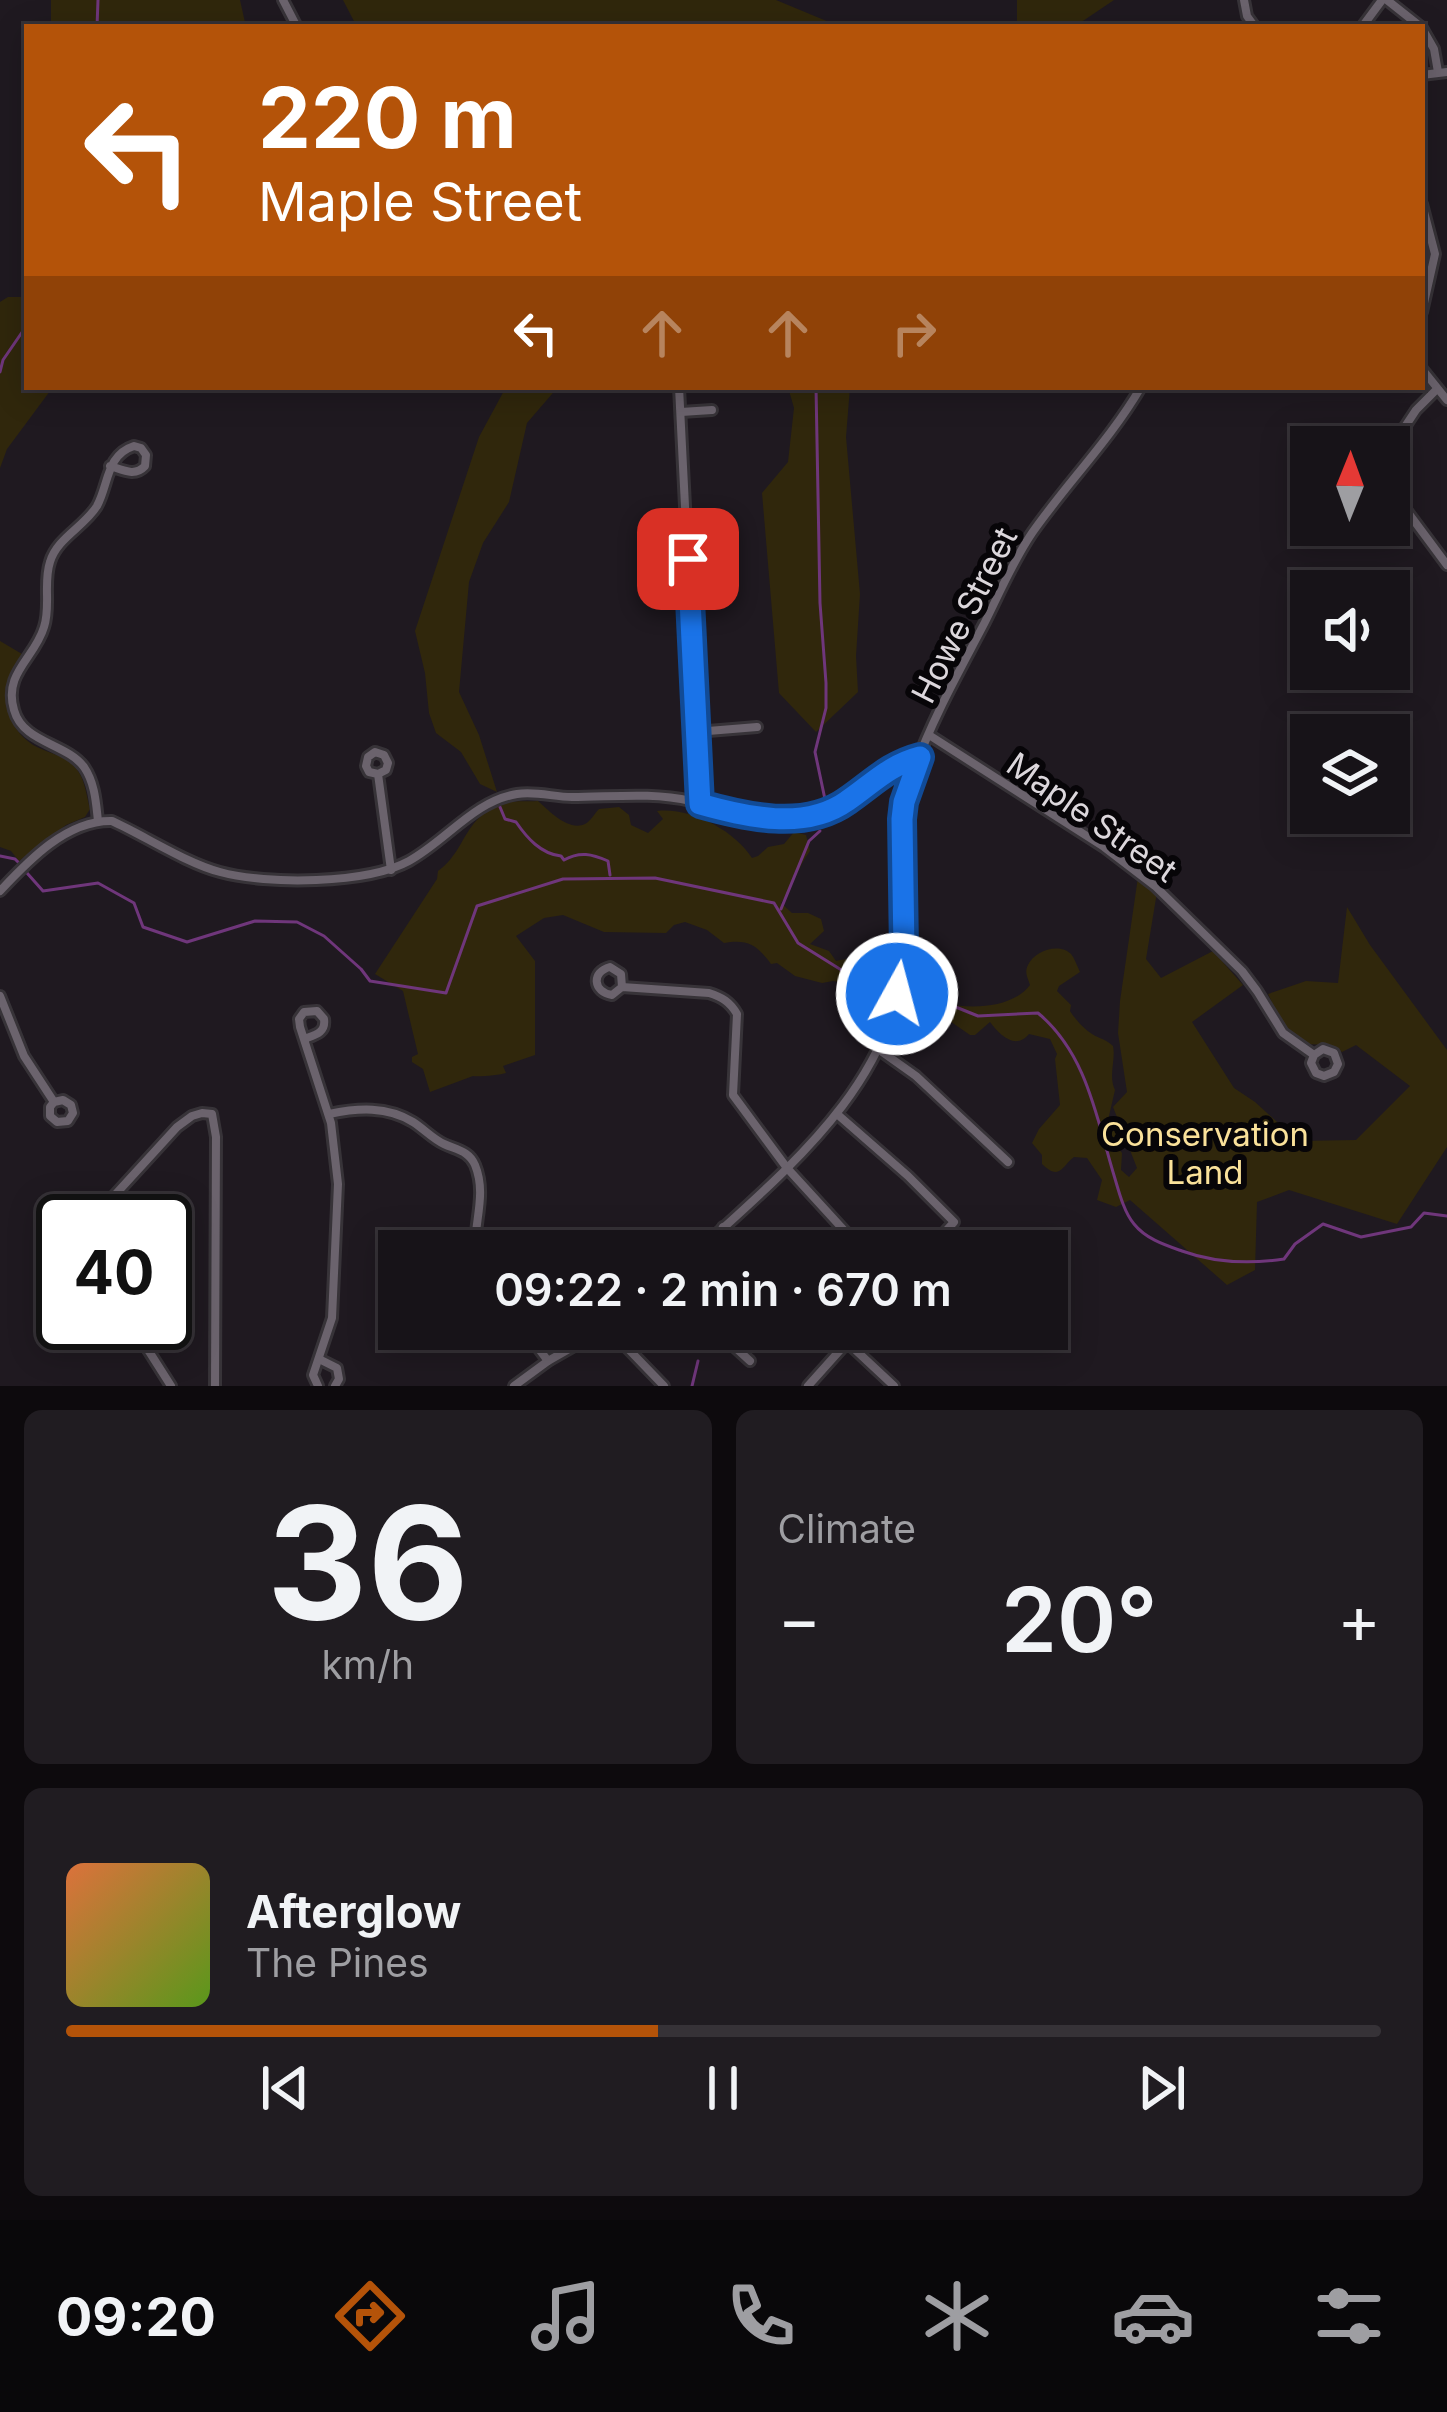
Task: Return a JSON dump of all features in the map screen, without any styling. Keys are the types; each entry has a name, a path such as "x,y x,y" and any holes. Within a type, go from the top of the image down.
{"street":[{"path":"1365,24 1385,0 1416,24"},
{"path":"1425,34 1442,72"},
{"path":"1425,216 1435,254 1425,299"},
{"path":"1425,373 1447,400"},
{"path":"1405,426 1437,388"},
{"path":"679,390 700,804"},
{"name":"Howe Street","path":"720,1230 837,1114 878,1049 902,974 902,819 920,757 1021,549 1126,414 1139,390"},
{"path":"680,412 712,410"},
{"path":"98,821 94,791 83,766 24,727 14,710 11,691 15,672 44,627 51,559 97,505 110,466 128,446 139,447 146,455 145,466 136,472 110,466"},
{"path":"1410,516 1447,566"},
{"path":"696,733 757,727"},
{"name":"Maple Street","path":"929,735 1104,847 1155,886 1246,976 1282,1033 1314,1055"},
{"path":"0,891 36,855 77,828 98,821 112,821 204,866 240,876 344,879 391,870 439,843 484,806 512,795 654,796 766,817 811,818 846,802 900,762 920,757"},
{"path":"378,774 391,870"},
{"path":"622,987 709,993 732,1005 737,1014 733,1095 787,1168 844,1230"},
{"path":"0,996 24,1056 54,1102"},
{"path":"304,1039 329,1114 338,1195 332,1318 313,1375 318,1386"},
{"path":"878,1049 916,1076 1008,1162"},
{"path":"329,1114 384,1111 415,1123 469,1156 481,1193 477,1230"},
{"path":"116,1194 177,1127 192,1116 212,1114 216,1137 215,1386"},
{"path":"837,1114 954,1222 947,1230"},
{"path":"723,1227 726,1230"},
{"path":"148,1350 171,1386"},
{"path":"540,1350 548,1361"},
{"path":"514,1386 568,1350"},
{"path":"627,1350 664,1386"},
{"path":"738,1350 750,1361"},
{"path":"808,1386 840,1350"},
{"path":"856,1350 894,1386"},
{"path":"319,1359 338,1368 335,1386"}],"green space":[{"path":"51,0 240,0 245,24 51,24"},
{"path":"343,0 776,0 834,24 355,24"},
{"path":"1017,0 1114,0 1078,24 1017,24"},
{"path":"24,297 24,390 51,390 7,449 0,468 0,302"},
{"path":"504,390 555,390 527,423 509,502 483,543 469,582 459,692 497,792 480,784 461,752 436,733 415,631 479,437"},
{"path":"789,390 850,390 846,437 860,594 858,692 816,732 779,693 762,493 788,462 794,408"},
{"path":"0,641 22,654 8,691 16,729 76,769 90,809 19,861 0,847"},
{"name":"Conservation Land","path":"538,801 559,819 579,826 599,809 619,807 629,815 631,825 648,833 663,819 657,811 683,813 723,830 752,858 768,847 784,844 794,832 806,835 810,851 781,903 792,913 821,919 824,931 810,944 829,951 836,961 859,960 884,967 930,999 961,1006 1007,1001 1030,985 1026,971 1031,960 1047,950 1066,950 1080,972 1057,991 1083,1027 1113,1046 1115,1090 1109,1116 1118,1134 1121,1170 1129,1177 1137,1168 1113,1107 1127,1092 1118,1033 1138,877 1157,892 1146,959 1161,978 1213,951 1243,985 1192,1022 1234,1088 1298,1141 1356,1140 1410,1086 1356,1045 1342,1052 1331,1045 1304,1044 1282,1024 1268,994 1306,981 1338,983 1347,907 1447,1050 1447,1147 1397,1224 1289,1190 1257,1202 1255,1270 1227,1285 1130,1200 1116,1207 1097,1200 1102,1180 1087,1158 1074,1157 1057,1172 1042,1164 1042,1155 1032,1143 1060,1105 1057,1054 1050,1039 1029,1034 1013,1041 990,1022 970,1035 944,1017 886,1003 845,983 795,976 771,964 751,945 724,943 685,922 666,933 604,932 563,915 544,918 516,936 535,961 535,1055 503,1066 506,1073 473,1076 430,1092 423,1069 412,1062 418,1054 403,991 375,974 438,871 474,823 493,808"}],"waterway":[{"path":"97,24 98,0"},
{"path":"0,372 24,329"},
{"path":"816,390 826,708 815,752 826,804"},
{"path":"500,807 505,819 516,822 541,849 564,860 591,855 608,861 610,875"},
{"path":"781,909 809,841 820,831"},
{"path":"0,856 18,862"},
{"path":"27,873 43,891 98,883 134,903 143,927 187,942 255,921 297,922 324,936 370,981 446,993 477,906 563,879 655,878 774,903 798,943 851,976 891,985"},
{"path":"906,987 978,1016 1038,1013 1068,1047 1087,1086 1127,1213 1139,1229 1163,1244 1220,1260 1271,1261 1284,1259 1295,1244 1323,1224 1361,1237 1411,1227 1424,1213 1447,1216"},
{"path":"692,1386 698,1361"}],"route":[{"path":"688,559 700,804 766,817 811,818 846,802 900,762 920,757 902,819 904,951 897,994"}]}
